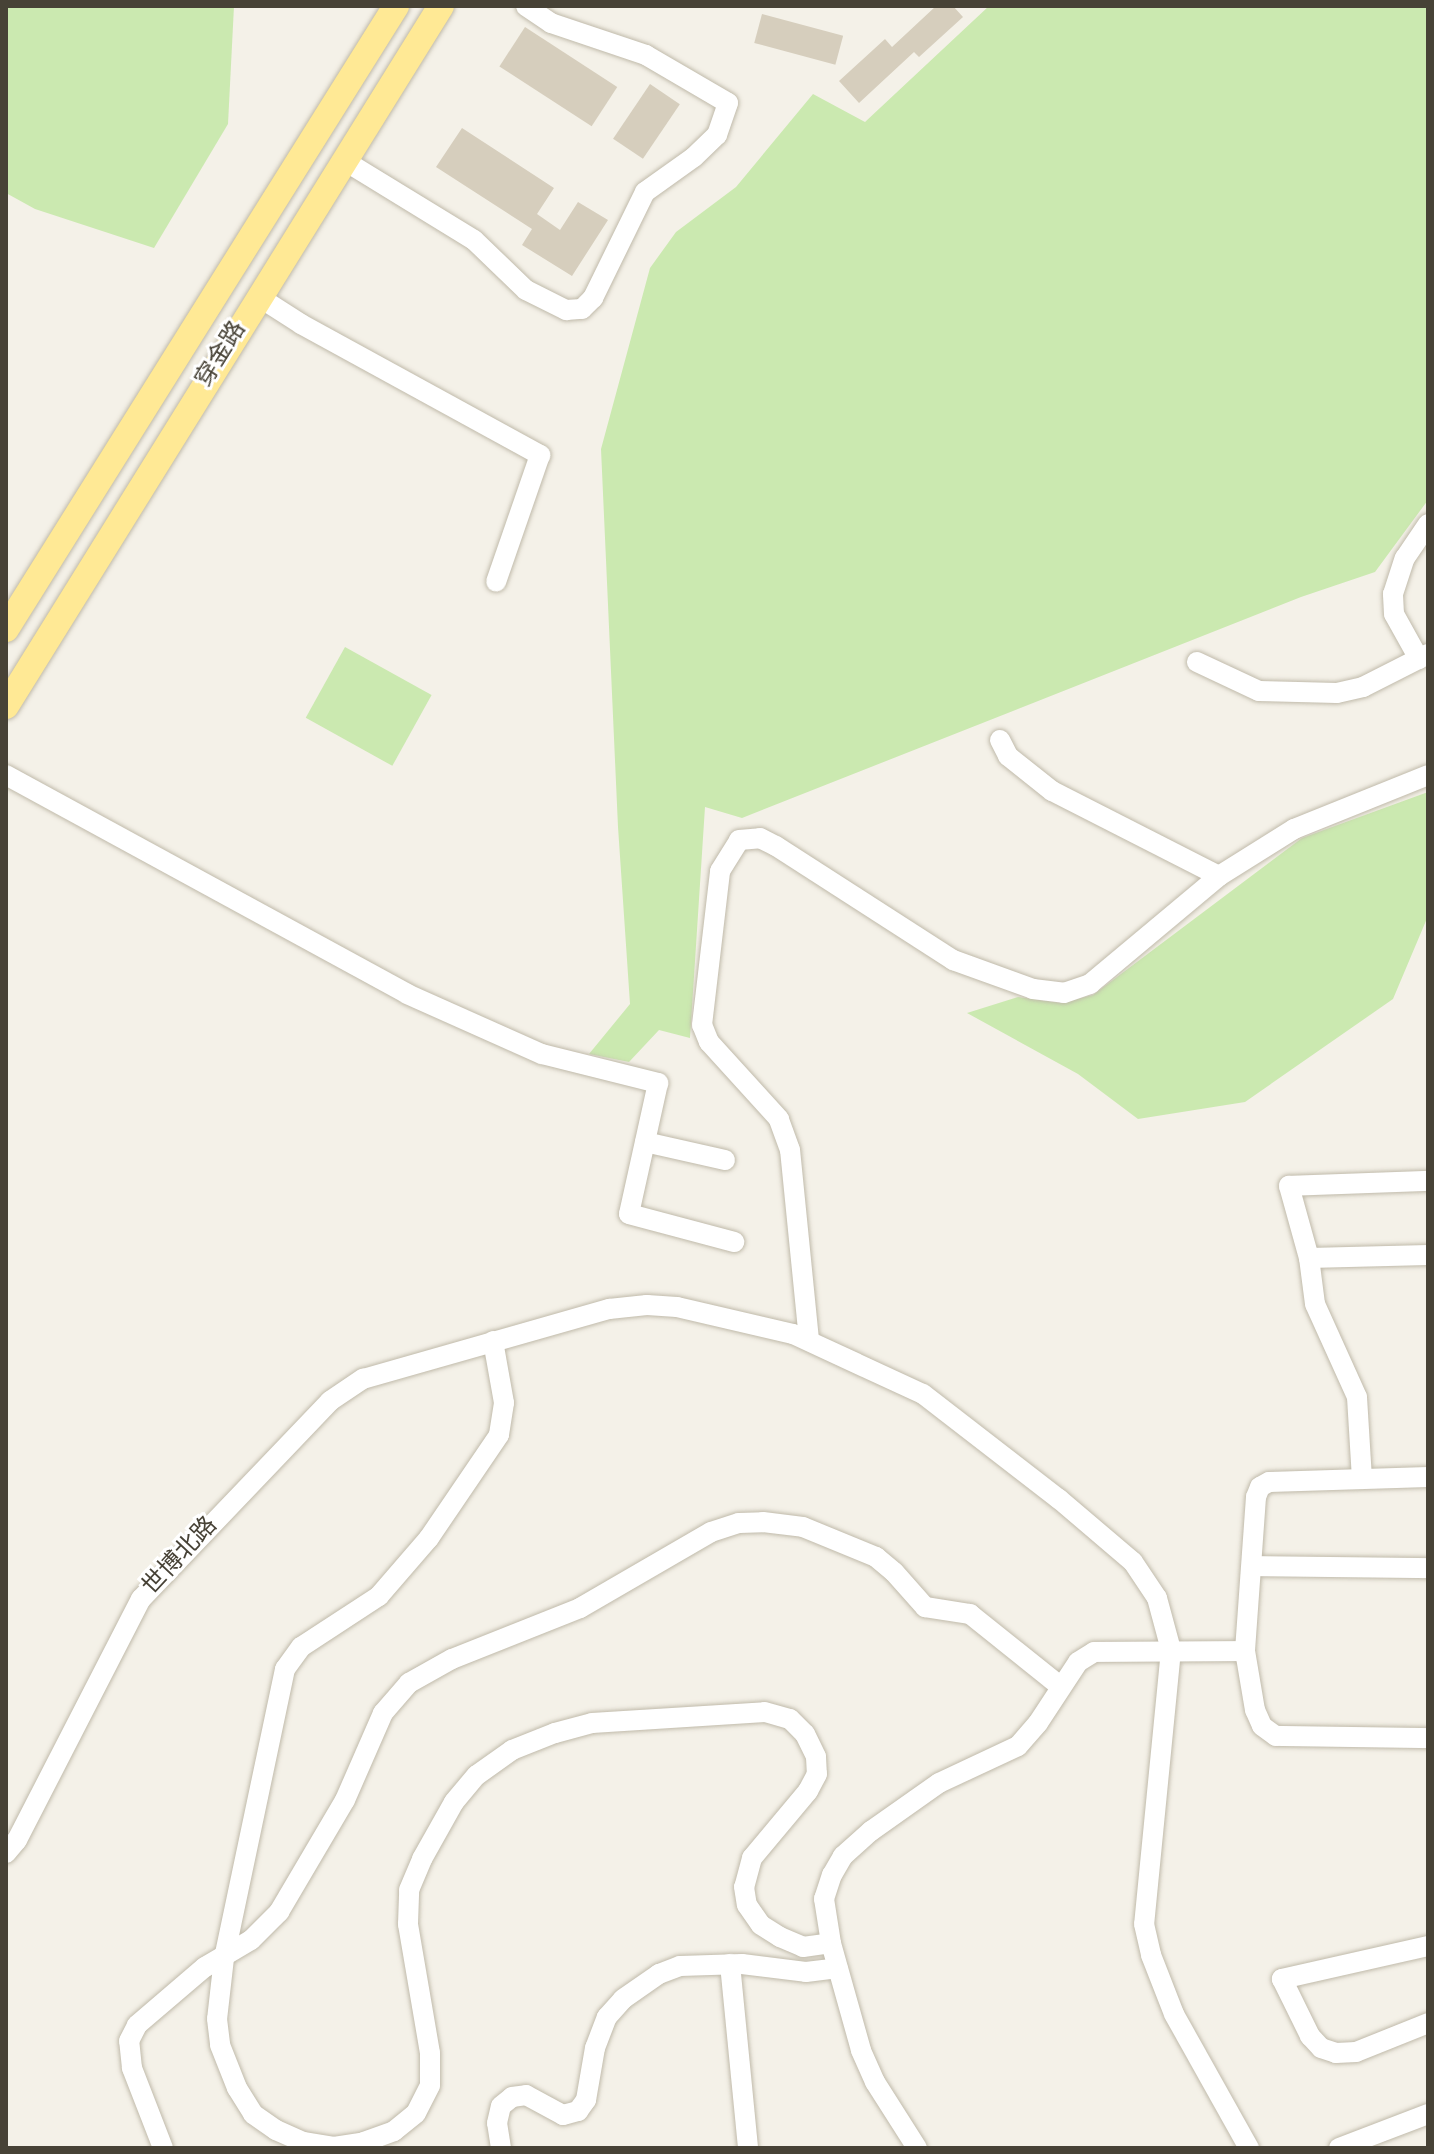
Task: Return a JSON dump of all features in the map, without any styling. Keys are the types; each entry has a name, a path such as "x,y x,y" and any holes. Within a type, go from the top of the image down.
{"main road":[{"name":"穿金路","path":"6,629 396,6"},
{"name":"穿金路","path":"6,706 441,6"}],"street":[{"path":"345,161 474,240 526,290 566,310 582,309 593,298 645,192 694,157 717,135 728,103 646,55 551,23 526,6"},
{"path":"259,297 301,324 540,455 496,582"},
{"path":"1197,662 1259,691 1277,694 1350,690 1423,657 1394,614 1393,594 1405,558 1428,524"},
{"path":"1000,740 1008,756 1052,791 1219,876"},
{"path":"6,775 407,994 542,1054 658,1083 629,1214 734,1242"},
{"path":"809,1340 790,1150 779,1119 709,1042 702,1025 718,882 730,851 739,840 760,838 953,960 1033,989 1064,993 1090,984 1219,876 1294,829 1428,775"},
{"path":"645,1142 725,1160"},
{"path":"1362,1479 1357,1397 1315,1304 1309,1258 1289,1186 1428,1181"},
{"path":"1309,1258 1428,1255"},
{"name":"世博北路","path":"6,1853 17,1840 141,1599 330,1401 363,1379 609,1309 647,1305 677,1307 809,1340 923,1394 1133,1562 1157,1598 1171,1650"},
{"path":"493,1341 504,1403 499,1435 429,1538 379,1596 301,1647 285,1669 224,1958 217,2019 220,2045 237,2088 253,2114 303,2142 334,2147 364,2142 394,2131 416,2113 430,2085 430,2053 408,1924 409,1890 454,1802 477,1775 512,1750 592,1723 765,1712 790,1719 805,1734 816,1757 817,1774 808,1791 752,1858 744,1887 747,1905 761,1925 780,1937 803,1947 831,1943"},
{"path":"1428,1477 1269,1482 1260,1487 1256,1497 1254,1566 1245,1651 1255,1710 1262,1726 1276,1736 1428,1738"},
{"path":"163,2148 132,2068 129,2041 137,2025 205,1967 251,1940 279,1912 345,1800 383,1713 409,1683 452,1659 580,1608 725,1527 763,1522 803,1527 853,1545 894,1572 925,1607 970,1614 1060,1686"},
{"path":"1254,1566 1428,1568"},
{"path":"1171,1650 1144,1924 1151,1955 1174,2014 1249,2148"},
{"path":"917,2148 870,2072 831,1943 824,1899 843,1856 871,1831 939,1783 1018,1746 1038,1723 1078,1662 1094,1652 1245,1651"},
{"path":"1428,1946 1282,1979 1310,2036 1321,2048 1336,2053 1356,2052 1428,2023"},
{"path":"501,2148 497,2123 501,2106 512,2097 526,2095 563,2115 578,2111 586,2100 595,2048 607,2017 623,1999 659,1974 680,1966 730,1964 806,1972 838,1968"},
{"path":"730,1964 748,2148"},
{"path":"1339,2148 1428,2114"}],"green space":[{"path":"6,6 234,6 228,124 154,248 35,209 6,193"},
{"path":"989,6 1428,6 1428,500 1375,572 1301,597 742,818 705,807 690,1038 659,1030 629,1062 589,1054 630,1004 618,827 601,449 650,268 676,232 736,187 813,94 865,122"},
{"path":"345,647 432,695 392,766 306,718"},
{"path":"1428,792 1428,916 1393,999 1245,1102 1138,1119 1078,1074 967,1013 1018,997 1061,1003 1093,995 1302,838"}],"building":[{"path":"936,6 953,6 963,17 919,57 914,52 859,103 839,81 885,39 892,47"},
{"path":"762,14 843,36 835,65 754,43"},
{"path":"525,27 617,87 592,126 499,66"},
{"path":"650,84 680,104 643,159 613,139"},
{"path":"462,128 554,188 537,214 560,230 578,202 608,220 572,276 522,245 532,229 436,167"}]}
